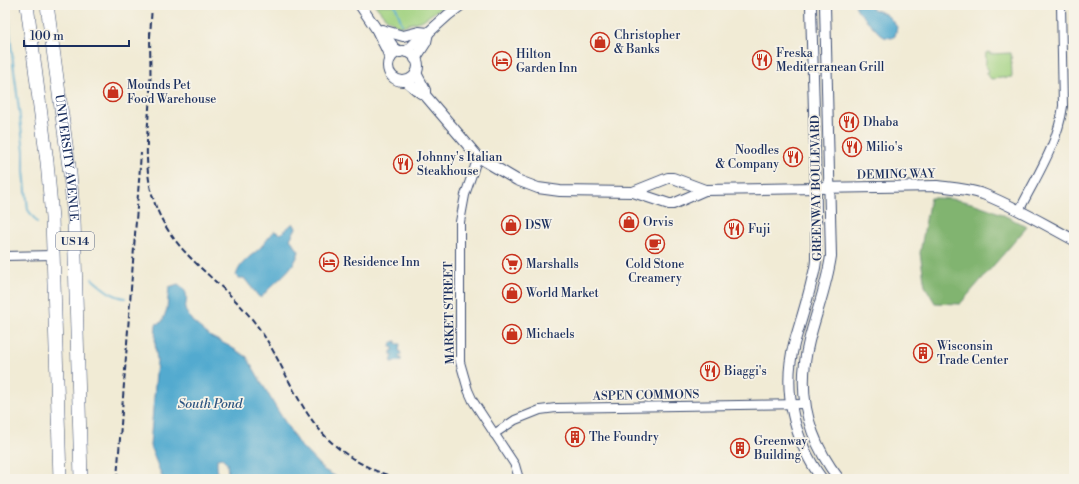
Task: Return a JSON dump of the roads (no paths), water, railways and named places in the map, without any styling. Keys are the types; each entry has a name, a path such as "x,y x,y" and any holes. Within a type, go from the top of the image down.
{"main road":[{"name":"UNIVERSITY AVENUE","path":"27,5 48,162 53,255 60,479"},
{"name":"UNIVERSITY AVENUE","path":"47,5 69,167 74,220 81,479"}],"street":[{"path":"360,5 378,30 386,36 394,48 413,56 417,66 416,73 410,79 406,81 399,81 392,76 388,66 390,59 389,53 380,39 378,30"},
{"path":"390,59 396,54 403,52 428,33 461,5"},
{"name":"GREENWAY BOULEVARD","path":"811,5 816,188 816,262 808,301 794,346 790,375 791,405 795,424 801,442 822,479"},
{"name":"GREENWAY BOULEVARD","path":"825,5 831,256 828,276 806,356 804,373 805,404 810,426 820,450 829,466 839,479"},
{"path":"1019,211 1051,149 1062,116 1061,5"},
{"path":"378,30 403,36 419,32 428,33"},
{"path":"415,59 426,42 428,33"},
{"name":"DEMING WAY","path":"416,73 425,90 424,95"},
{"name":"DEMING WAY","path":"406,81 416,88 420,94 424,95 478,157 517,180 538,188 567,192 633,192 669,204 673,204 706,190"},
{"name":"MARKET STREET","path":"478,157 465,195 460,222 460,362 468,390 473,401 515,465 519,479"},
{"name":"DEMING WAY","path":"633,192 668,178 673,178 706,190 937,186 958,188 983,194 1074,240"},
{"path":"5,256 53,255"},
{"name":"ASPEN COMMONS","path":"494,434 515,420 540,410 556,408 805,404"}],"water":[{"path":"855,5 867,5 885,14 897,27 895,36 892,38 884,37 858,11"},
{"path":"293,223 296,228 290,239 299,251 297,258 283,276 262,297 259,297 244,278 238,278 236,276 237,271 242,264 259,249 274,231 281,234"},
{"name":"South Pond","path":"178,284 186,292 187,298 185,310 192,321 211,337 247,357 298,443 324,470 340,479 237,479 228,475 227,463 222,458 217,459 217,479 163,479 150,446 157,361 155,343 156,324 162,322 167,309 169,287"},
{"path":"396,341 396,344 400,344 399,351 401,355 399,355 399,358 401,358 401,361 391,362 393,355 391,355 391,351 393,351 393,347 390,346"}],"waterway":[{"path":"8,5 11,45 24,151 24,171 28,210 37,222"},
{"path":"395,5 402,24"},
{"path":"92,279 111,293 125,298"}],"railway":[{"path":"150,37 152,5"},
{"path":"150,32 150,85 147,162 151,190 163,223 187,254 229,294 255,323 274,352 307,413 329,440 363,465 393,477 403,479"},
{"path":"117,479 141,153"}],"place":[{"name":"Christopher & Banks","path":"600,42"},
{"name":"Freska Mediterranean Grill","path":"762,60"},
{"name":"Hilton Garden Inn","path":"502,61"},
{"name":"Mounds Pet Food Warehouse","path":"113,92"},
{"name":"Dhaba","path":"849,122"},
{"name":"Milio's","path":"852,147"},
{"name":"Noodles & Company","path":"793,157"},
{"name":"Johnny's Italian Steakhouse","path":"403,164"},
{"name":"Orvis","path":"629,222"},
{"name":"DSW","path":"511,225"},
{"name":"Fuji","path":"734,229"},
{"name":"Cold Stone Creamery","path":"655,244"},
{"name":"Residence Inn","path":"329,262"},
{"name":"Marshalls","path":"512,264"},
{"name":"World Market","path":"512,293"},
{"name":"Michaels","path":"512,334"},
{"name":"Wisconsin Trade Center","path":"923,353"},
{"name":"Biaggi's","path":"710,371"},
{"name":"The Foundry","path":"575,437"},
{"name":"Greenway Building","path":"740,448"}]}
